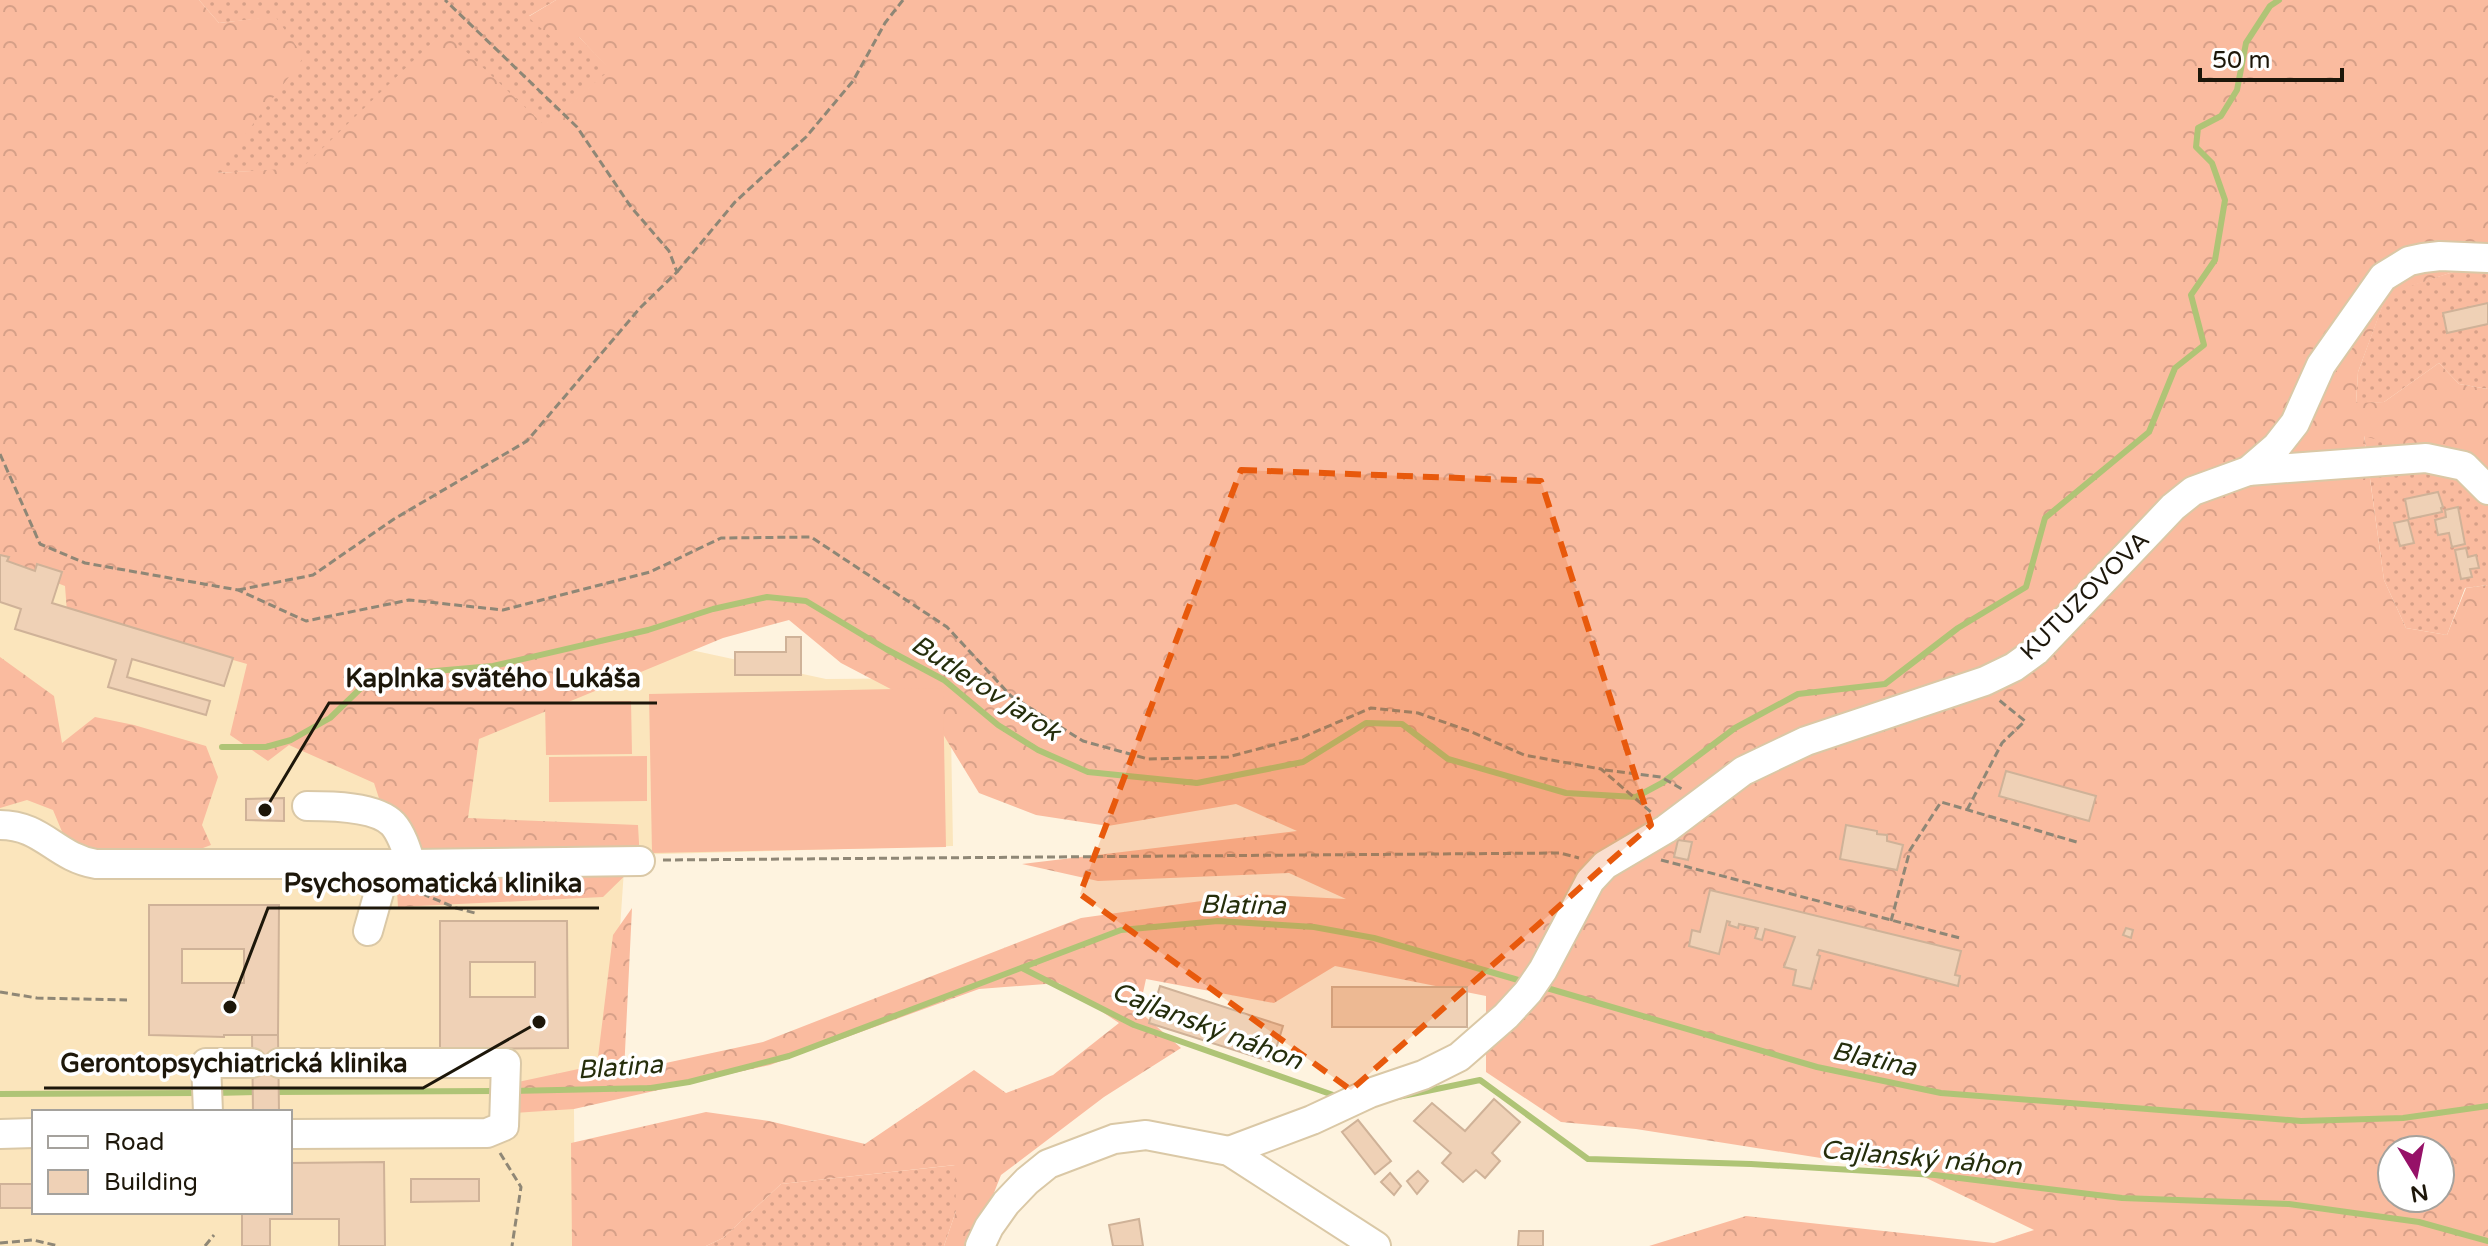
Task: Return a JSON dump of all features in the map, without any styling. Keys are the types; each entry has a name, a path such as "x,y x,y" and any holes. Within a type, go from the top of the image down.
{"lane":[{"name":"KUTUZOVOVA","path":"1616,858 1666,829 1743,771 1777,753 1978,684 2014,667 2036,651 2173,507 2193,491 2248,471 2277,446 2295,423 2321,365 2383,277 2409,261 2423,258 2488,258"},
{"path":"2248,471 2426,458 2464,466 2488,490"},
{"path":"307,806 353,807 391,822 405,844 368,931"},
{"path":"0,825 22,826 37,832 66,855 96,864 394,867 640,861"},
{"path":"1229,1151 1312,1120 1459,1057 1487,1033 1536,981 1590,881 1616,858"},
{"path":"208,1110 206,1063 506,1063 504,1126 487,1133 292,1134"},
{"path":"0,1134 32,1133"},
{"path":"980,1246 1006,1203 1048,1164 1114,1139 1146,1135 1229,1151 1376,1246"}],"path":[{"path":"445,0 577,127 631,207 669,251 677,272"},
{"path":"238,590 313,575 394,519 527,441 735,202 806,137 825,115 853,81 885,23 903,0"},
{"path":"0,454 40,544 85,563 238,590 306,621 409,600 503,610 650,572 721,538 811,537 947,627 1011,696 1083,741 1148,759 1228,757 1303,737 1371,708 1418,713 1524,755 1661,777 1702,802"},
{"path":"1967,810 2002,743 2025,721 1978,684"},
{"path":"1601,769 1639,800"},
{"path":"1891,921 1910,850 1941,802 2080,843"},
{"path":"640,861 1560,853 1616,858 1960,938"},
{"path":"394,867 418,893 475,913"},
{"path":"0,992 37,998 127,1000"},
{"path":"487,1133 521,1187 512,1246"},
{"path":"205,1246 214,1235"},
{"path":"1,1244 33,1240 59,1246"}],"highlighted area":[{"path":"1241,470 1541,481 1651,825 1351,1090 1080,894"}],"shaded area":[{"path":"0,552 617,634 826,679 950,678 953,846 625,855 609,1090 579,1090 574,1109 575,1246 0,1246"}],"green space":[{"path":"0,0 199,0 219,23 275,16 304,57 216,173 302,168 444,31 544,125 610,70 579,37 558,43 528,17 556,0 2488,0 2488,270 2471,266 2387,294 2358,372 2356,403 2384,402 2439,363 2459,384 2488,389 2488,476 2471,466 2364,436 2384,580 2406,628 2447,635 2466,588 2488,585 2488,1246 1649,1246 1746,1216 1994,1243 2034,1230 1916,1173 1636,1129 1561,1122 1486,1072 1486,996 1335,966 1274,1003 1146,979 1139,1011 1181,1048 1104,1097 1001,1175 973,1246 944,1246 956,1211 955,1165 781,1184 723,1238 706,1246 572,1246 571,1143 706,1112 769,1121 865,1144 974,1070 1006,1093 1053,1075 1119,1023 1059,983 979,989 770,1065 574,1109 514,1113 518,1082 597,1065 613,935 632,908 624,1072 763,1042 1081,918 1251,894 1346,899 1289,873 1098,881 1022,864 1297,831 1236,804 1108,826 1036,815 979,793 927,708 841,663 789,620 723,638 479,739 468,818 638,825 640,861 603,897 398,907 394,844 374,783 289,745 268,761 230,735 247,664 67,612 65,586 0,561"},
{"path":"199,0 556,0 529,16 579,37 611,70 544,126 444,32 302,169 215,173 275,17 219,23"},
{"path":"2472,266 2488,270 2488,389 2459,384 2439,363 2384,402 2356,404 2358,372 2387,293"},
{"path":"2364,435 2471,466 2488,476 2488,585 2465,588 2447,635 2406,628 2384,580"},
{"path":"0,657 54,696 62,743 95,717 206,746 218,777 202,825 211,845 171,860 68,846 53,810 27,800 0,808"},
{"path":"943,688 946,847 652,853 649,694"},
{"path":"631,701 632,754 546,755 545,702"},
{"path":"647,756 647,801 549,802 549,757"},
{"path":"956,1165 956,1211 944,1246 706,1246 723,1238 781,1184"}],"building":[{"path":"2488,303 2488,324 2447,333 2443,313"},
{"path":"2438,492 2442,512 2409,519 2405,499"},
{"path":"2458,507 2465,544 2452,547 2449,533 2438,535 2435,520 2446,517 2445,510"},
{"path":"2408,520 2414,543 2400,546 2394,523"},
{"path":"2466,548 2468,557 2476,555 2479,568 2470,569 2472,577 2461,579 2455,550"},
{"path":"0,555 9,557 7,561 35,571 37,564 62,572 52,603 233,658 224,686 132,659 127,677 210,701 206,715 108,687 116,660 15,629 21,609 0,602"},
{"path":"786,637 801,637 801,675 735,675 735,652 786,652"},
{"path":"2006,771 2096,796 2089,821 1999,796"},
{"path":"284,798 284,821 246,820 246,799"},
{"path":"1846,825 1877,831 1877,834 1887,835 1887,841 1903,845 1897,870 1840,859"},
{"path":"1678,840 1692,842 1688,860 1674,857"},
{"path":"1710,890 1961,951 1955,975 1960,976 1958,986 1819,950 1811,989 1793,985 1796,970 1784,967 1795,937 1765,929 1762,940 1755,938 1758,928 1739,924 1738,928 1727,921 1719,954 1689,946 1692,930 1700,932"},
{"path":"149,905 279,905 278,1035 149,1035","holes":["182,949 244,949 244,983 182,983"]},
{"path":"440,921 567,921 568,1048 440,1049","holes":["470,962 535,962 535,997 470,997"]},
{"path":"2126,928 2133,930 2131,938 2123,935"},
{"path":"1160,986 1283,1026 1272,1062 1149,1023"},
{"path":"1332,987 1467,987 1467,1027 1332,1027"},
{"path":"252,1035 278,1035 279,1110 253,1110"},
{"path":"1494,1099 1520,1122 1492,1153 1500,1161 1485,1178 1476,1170 1463,1182 1442,1163 1451,1153 1414,1121 1432,1103 1465,1131"},
{"path":"1358,1120 1391,1161 1375,1174 1342,1132"},
{"path":"384,1162 385,1246 339,1246 339,1219 270,1219 270,1246 242,1246 242,1214 292,1214 292,1163"},
{"path":"1418,1171 1428,1181 1417,1194 1407,1181"},
{"path":"1390,1173 1401,1186 1394,1195 1381,1182"},
{"path":"411,1179 479,1179 479,1201 411,1202"},
{"path":"0,1184 32,1184 32,1208 0,1208"},
{"path":"1139,1219 1143,1246 1113,1246 1109,1225"},
{"path":"1519,1231 1543,1231 1543,1246 1518,1246"}],"waterway":[{"name":"Butlerov jarok","path":"222,747 266,747 291,740 330,718 361,688 389,675 493,666 648,630 713,609 767,597 806,601 944,680 998,725 1038,750 1088,772 1197,783 1303,762 1366,723 1402,724 1448,759 1566,793 1636,797 1662,783 1735,728 1798,694 1885,684 1958,628 2026,587 2045,518 2149,432 2175,368 2204,345 2191,295 2215,260 2225,200 2212,163 2196,147 2198,128 2221,116 2237,90 2246,43 2270,6 2279,0"},
{"name":"Blatina","path":"511,1091 651,1088 689,1082 789,1056 1121,930 1218,921 1314,927 1374,938 1525,982"},
{"name":"Cajlanský náhon","path":"1022,968 1134,1025 1336,1096"},
{"name":"Blatina","path":"1540,986 1817,1067 1941,1093 2301,1121 2403,1118 2488,1106"},
{"name":"Cajlanský náhon","path":"1393,1098 1480,1080 1588,1159 1751,1164 1935,1175 2122,1198 2289,1204 2419,1222 2488,1241"},
{"name":"Blatina","path":"271,1092 496,1091"},
{"name":"Blatina","path":"215,1093 260,1092"},
{"name":"Blatina","path":"0,1094 200,1093"}],"place":[{"name":"Kaplnka svätého Lukáša","path":"265,810"},
{"name":"Psychosomatická klinika","path":"230,1007"},
{"name":"Gerontopsychiatrická klinika","path":"539,1022"}]}
